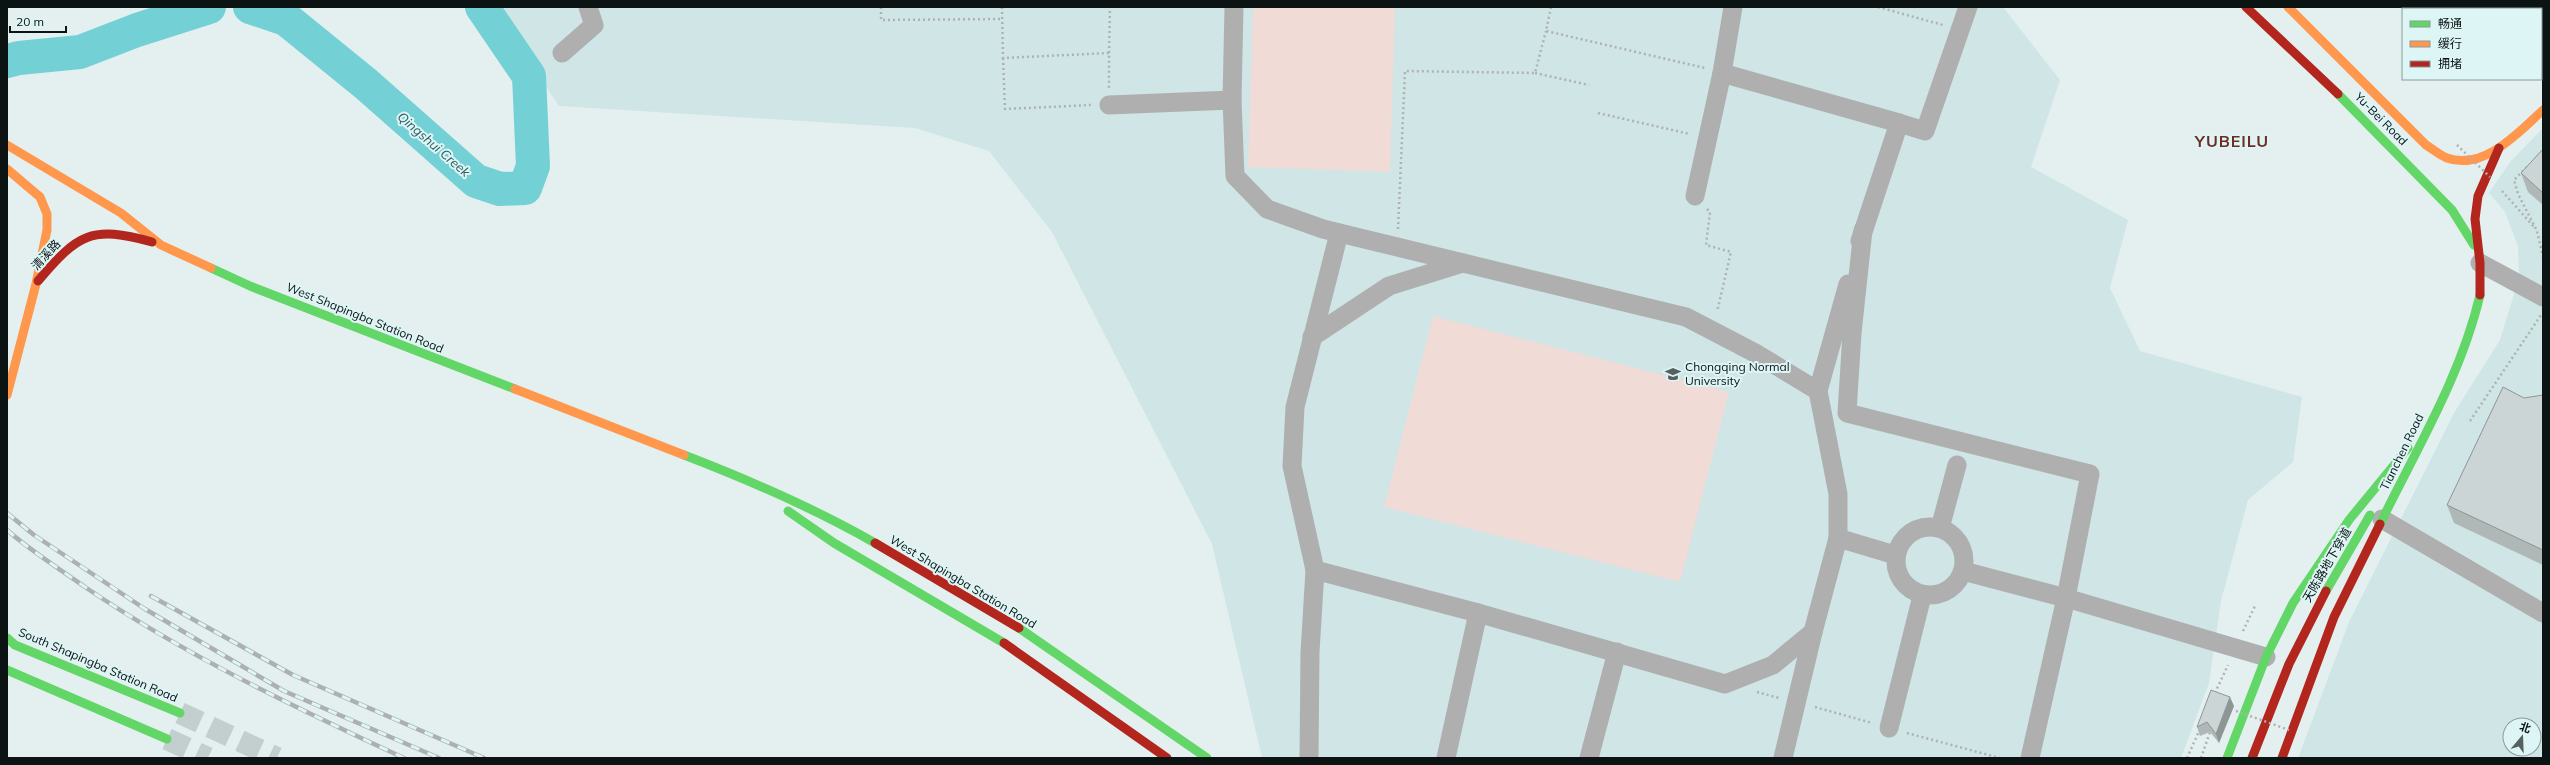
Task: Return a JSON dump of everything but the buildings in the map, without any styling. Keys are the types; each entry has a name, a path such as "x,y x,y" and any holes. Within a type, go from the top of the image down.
{"main road":[{"name":"Yu-Bei Road","path":"2246,7 2354,108 2452,210 2472,241 2480,263"},
{"name":"Yu-Bei Road","path":"2288,7 2426,145 2450,159 2486,156 2499,148"},
{"path":"2499,148 2543,110"},
{"name":"West Shapingba Station Road","path":"7,145 28,159 121,213 161,245 250,286 734,474 847,526 1000,616 1207,758"},
{"name":"Tianchen Road","path":"2282,758 2334,617 2379,508 2444,394 2467,340 2480,296 2480,263 2475,219 2478,196 2499,148"},
{"path":"7,169 16,175 40,197 47,214 47,230 36,284"},
{"name":"清溪路","path":"7,395 36,284 63,251 92,234 117,233 161,245"},
{"path":"2227,758 2266,656 2293,603 2349,520 2409,447 2444,394"},
{"name":"天陈路地下穿道","path":"2252,758 2289,664 2315,609 2379,508 2444,394"},
{"name":"West Shapingba Station Road","path":"734,474 834,543 992,635 1153,754 1167,758"},
{"name":"South Shapingba Station Road","path":"7,638 15,645 180,713"},
{"path":"7,670 167,739"}],"street":[{"path":"562,53 594,25 588,7"},
{"path":"1234,7 1232,100 1235,176 1267,209 1339,233 1686,317 1757,354 1818,391"},
{"path":"1695,196 1722,73 1733,7"},
{"path":"1722,73 1925,131 1968,7"},
{"path":"1109,105 1232,100"},
{"path":"1783,758 1813,632 1838,538 1838,494 1818,391 1863,230 1900,123"},
{"path":"1863,230 1852,332 1847,413 2090,474 2066,598 2030,758"},
{"path":"1309,758 1310,652 1315,570 1292,466 1295,407 1339,233"},
{"path":"1312,337 1389,286 1463,263"},
{"path":"2480,263 2543,296"},
{"path":"1940,528 1957,465"},
{"path":"2379,508 2543,613"},
{"path":"1920,527 1940,528 1952,534 1961,545 1965,557 1963,571 1955,586 1940,595 1922,596 1907,588 1896,573 1895,555 1904,537 1920,527"},
{"path":"1838,538 1895,555"},
{"path":"1315,570 1478,613 1725,684 1773,665 1813,632"},
{"path":"1963,571 2066,598 2266,656"},
{"path":"1889,728 1922,596"},
{"path":"1446,758 1478,613"},
{"path":"1589,758 1616,652"}],"path":[{"path":"881,7 881,20 1002,20"},
{"path":"1002,7 1005,109 1109,105 1110,7"},
{"path":"1535,73 1551,7"},
{"path":"1878,7 1961,29"},
{"path":"1546,31 1722,73"},
{"path":"1003,58 1109,53"},
{"path":"1398,247 1405,71 1535,73 1589,85"},
{"path":"1598,113 1708,138"},
{"path":"2458,145 2490,177"},
{"path":"2529,166 2514,180 2518,194 2537,231 2543,257"},
{"path":"1695,196 1710,212 1706,246 1731,252 1712,331"},
{"path":"2516,205 2537,231"},
{"path":"2470,421 2543,312"},
{"path":"2214,696 2255,606"},
{"path":"1754,691 2000,758"},
{"path":"2236,711 2289,730"},
{"path":"2187,758 2202,724"},
{"path":"2201,758 2210,732"}],"shaded area":[{"name":"Chongqing Normal University","path":"493,7 2003,7 2060,80 2031,167 2128,220 2110,288 2140,351 2302,397 2293,462 2248,500 2221,601 2209,683 2181,758 1262,758 1212,544 1052,232 989,151 915,128 559,106"},
{"path":"1253,7 1395,7 1390,172 1248,167"},
{"path":"2543,128 2543,758 2298,758 2349,622 2454,413 2500,340 2519,278 2518,246 2505,212 2489,193 2510,162"},
{"path":"1433,316 1729,392 1680,582 1384,507"}],"waterway":[{"name":"Qingshui Creek","path":"7,61 19,58 80,52 137,30 209,7"},
{"name":"Qingshui Creek","path":"250,7 286,19 366,84 476,181 500,189 525,188 533,166 529,76 482,7"}],"tunnel":[{"path":"180,713 277,758"},
{"path":"167,739 208,758"}],"railway":[{"path":"7,513 34,535 145,609 284,691 439,758"},
{"path":"7,530 35,552 85,587 123,612 201,658 281,699 404,758"},
{"path":"151,596 293,675 484,758"}],"traffic: fast":[{"path":"2338,94 2452,210 2474,245"},
{"path":"211,268 250,286 515,389"},
{"path":"2380,524 2450,384 2472,325 2480,295"},
{"path":"2227,758 2266,657 2293,603 2349,520 2408,448"},
{"path":"684,455 781,495 829,518 875,543"},
{"path":"788,511 834,543 1004,643"},
{"path":"2326,591 2370,515"},
{"path":"1019,628 1207,758"},
{"path":"7,638 15,645 180,713"},
{"path":"7,670 167,739"}],"traffic: slow":[{"path":"2288,7 2426,145 2447,158 2461,161 2474,159 2487,154 2512,138 2543,110"},
{"path":"7,145 121,213 161,245 211,268"},
{"path":"7,169 40,197 47,214 47,230 36,284 7,395"},
{"path":"515,389 684,455"}],"traffic: jam":[{"path":"2246,7 2338,94"},
{"path":"2480,295 2480,263 2475,219 2478,196 2499,148"},
{"path":"38,281 64,253 87,238 100,234 114,234 152,242"},
{"path":"2282,758 2334,617 2380,524"},
{"path":"875,543 1019,628"},
{"path":"2252,758 2289,664 2326,591"},
{"path":"1004,643 1167,758"}],"place":[{"name":"Chongqing Normal University","path":"1673,374"}],"district":[{"name":"YUBEILU","path":"2232,141"}]}
